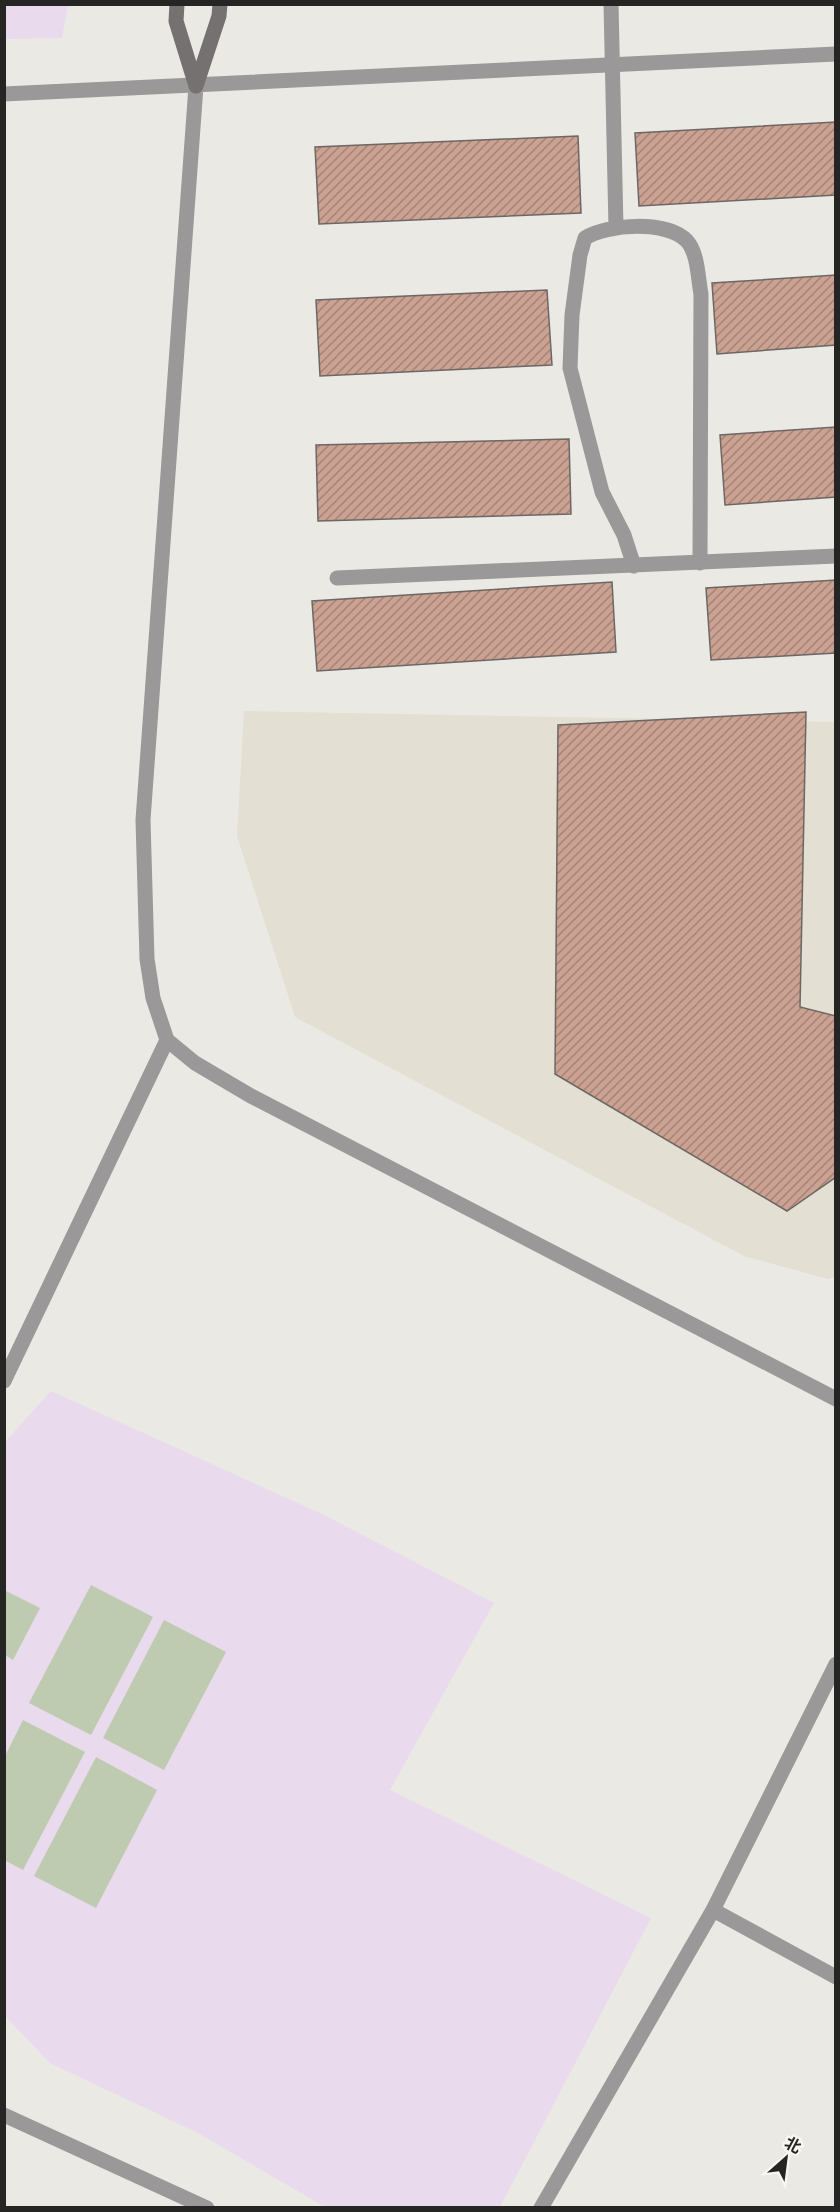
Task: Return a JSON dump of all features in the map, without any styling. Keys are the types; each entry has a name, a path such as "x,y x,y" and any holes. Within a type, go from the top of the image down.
{"main road":[{"path":"177,4 176,21 196,86"},
{"path":"196,86 219,16 220,4"}],"street":[{"path":"612,4 611,65 616,228"},
{"path":"4,94 836,54"},
{"path":"196,86 143,820 147,959 153,998 167,1040 195,1063 251,1096 836,1399"},
{"path":"634,566 624,535 602,492 570,368 572,315 580,255 585,238 599,230 616,228 665,230 687,241 695,261 701,294 700,563"},
{"path":"336,579 836,556"},
{"path":"4,1381 167,1040"},
{"path":"541,2208 713,1910 836,1664"},
{"path":"713,1910 836,1977"},
{"path":"4,2115 207,2208"}],"shaded area":[{"path":"4,5 68,5 62,38 5,39"},
{"path":"244,711 835,722 835,1277 828,1279 744,1256 295,1017 237,836"},
{"path":"51,1391 322,1514 494,1603 390,1790 651,1918 500,2207 325,2207 198,2133 50,2063 5,2016 4,1443"}],"green space":[{"path":"91,1585 153,1617 91,1735 29,1703"},
{"path":"4,1590 40,1608 13,1660 5,1655"},
{"path":"164,1620 226,1652 164,1770 103,1738"},
{"path":"23,1720 85,1752 23,1870 4,1860 5,1756"},
{"path":"96,1757 157,1790 96,1908 34,1876"}],"building":[{"path":"836,122 836,195 639,206 635,133"},
{"path":"578,136 581,213 319,224 315,147"},
{"path":"836,275 836,345 717,354 712,283"},
{"path":"547,290 552,365 320,376 316,300"},
{"path":"836,427 836,497 725,505 720,435"},
{"path":"569,439 571,514 318,521 316,445"},
{"path":"836,580 836,653 711,660 706,588"},
{"path":"612,582 616,652 317,671 312,601"},
{"path":"806,712 800,1007 836,1016 836,1177 787,1211 555,1074 558,725"}]}
